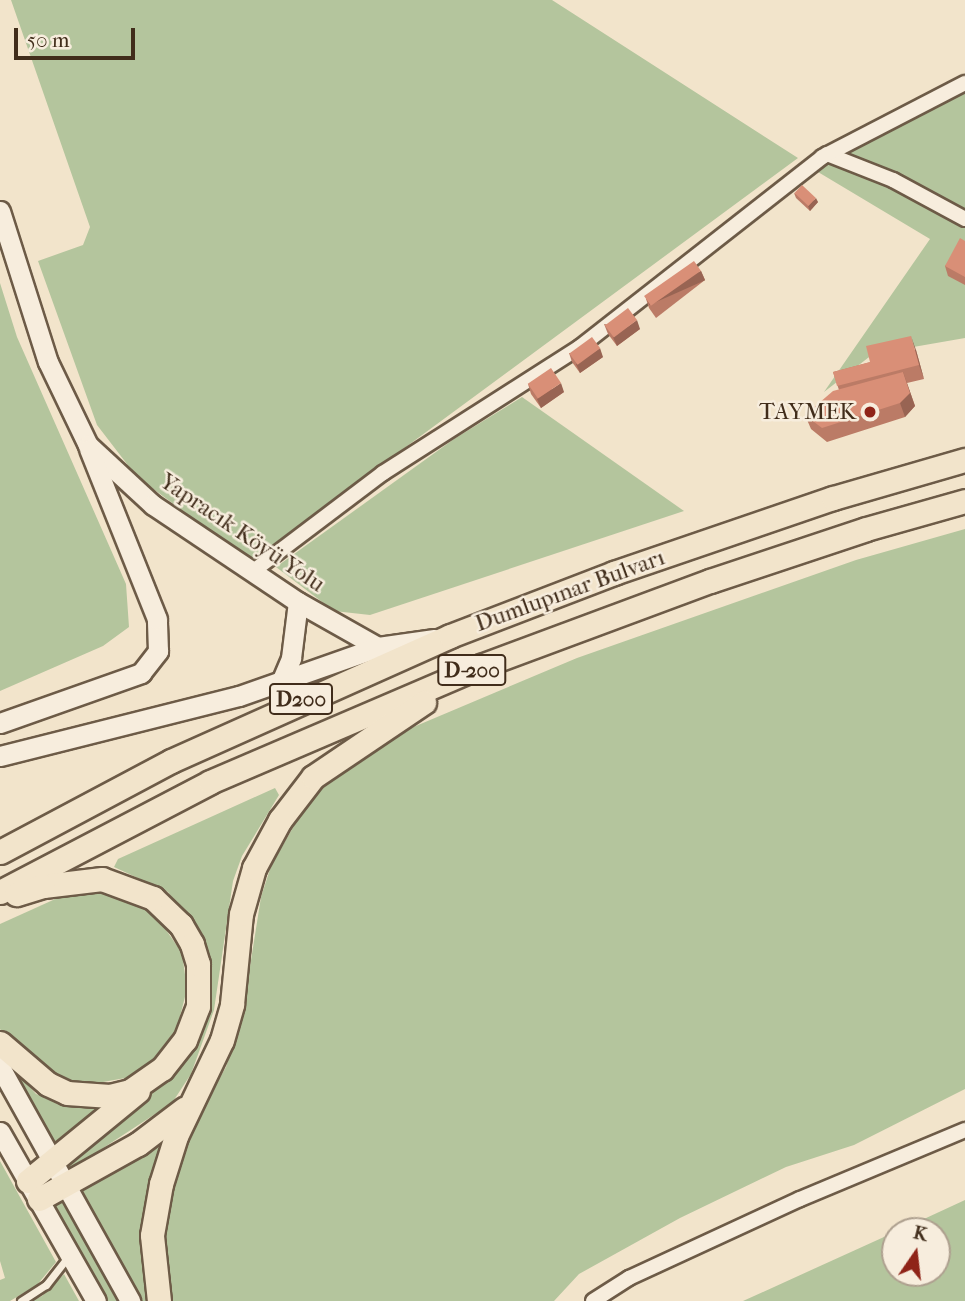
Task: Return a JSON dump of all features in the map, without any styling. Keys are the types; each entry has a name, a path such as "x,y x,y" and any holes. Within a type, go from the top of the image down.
{"highway":[{"name":"Dumlupınar Bulvarı","path":"0,852 171,761 450,636 614,573 833,498 965,460"},
{"name":"Dumlupınar Bulvarı","path":"0,892 210,782 481,666 710,581 866,529 965,501"},
{"path":"159,1301 152,1235 156,1207 176,1136 222,1040 232,1004 248,887 280,820 313,777 333,761 481,666"},
{"path":"0,900 43,886 102,879 153,898 181,925 198,964 198,1006 174,1056 148,1082 51,1163 34,1190"},
{"path":"0,1043 31,1073 67,1093 110,1096 148,1082"},
{"path":"34,1190 64,1186 176,1119 194,1099"}],"main road":[{"name":"Yapracık Köyü Yolu","path":"0,211 48,362 88,444 153,505 298,602 378,647"},
{"path":"0,723 141,673 159,651 157,620 88,444"},
{"path":"281,681 291,658 298,602"},
{"path":"0,755 281,681 378,647 450,636"},
{"path":"0,1067 130,1301"},
{"path":"0,1132 96,1301"}],"street":[{"path":"252,572 383,472 580,347 827,154 965,83"},
{"path":"827,154 894,180 965,219"},
{"path":"593,1301 629,1278 787,1205 965,1130"}],"lane":[{"path":"21,1301 46,1285 70,1254"}],"green space":[{"path":"11,0 552,0 798,158 251,561 137,477 97,425 38,261 83,245 90,227"},
{"path":"965,93 965,338 873,354 824,392 930,239 813,169"},
{"path":"0,283 17,337 126,584 129,627 103,646 0,691"},
{"path":"522,397 684,511 370,615 334,611 276,567 454,439"},
{"path":"965,529 965,1089 854,1145 786,1167 680,1218 579,1274 554,1301 170,1301 164,1263 165,1215 173,1178 195,1122 226,1067 242,1017 261,897 271,866 311,796 368,751 404,731 577,658 856,560"},
{"path":"275,788 279,795 242,856 233,881 214,1010 191,1074 172,1103 68,1171 65,1163 174,1072 200,937 168,892 114,867 118,859"},
{"path":"100,889 137,902 155,914 182,953 187,989 177,1028 151,1062 131,1077 86,1085 63,1080 23,1058 0,1029 0,924 73,891"},
{"path":"2,1055 36,1094 69,1106 105,1107 53,1147"},
{"path":"160,1141 141,1232 149,1301 139,1301 79,1191"},
{"path":"0,1161 56,1262 37,1285 10,1301 0,1301 0,1280 5,1278 0,1261"},
{"path":"965,1200 965,1301 743,1301 881,1238 881,1287 951,1287 951,1217 928,1217"},
{"path":"57,1201 62,1202 120,1301 107,1301 55,1207"},
{"path":"64,1274 79,1301 32,1301 42,1296"}],"building":[{"path":"802,185 816,198 808,206 794,193"},
{"path":"960,238 965,241 965,277 945,266"},
{"path":"694,261 701,271 651,306 644,296"},
{"path":"628,308 637,320 614,337 605,325"},
{"path":"911,336 919,365 837,386 833,372 870,362 866,346"},
{"path":"592,337 600,348 578,365 569,353"},
{"path":"551,368 561,383 538,399 528,384"},
{"path":"903,372 910,393 900,403 822,428 805,415 833,391"}],"place":[{"name":"TAYMEK","path":"870,412"}]}
